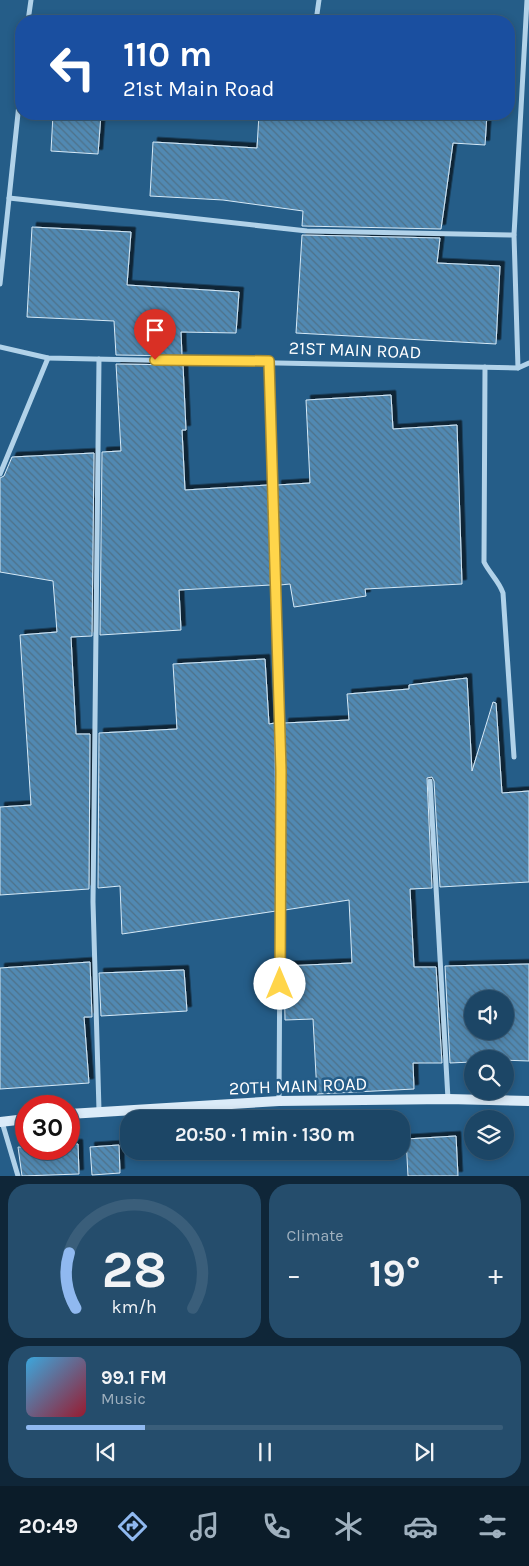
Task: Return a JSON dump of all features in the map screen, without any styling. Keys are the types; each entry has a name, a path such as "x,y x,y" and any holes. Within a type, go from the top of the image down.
{"street":[{"path":"29,15 31,0"},
{"path":"317,15 319,0"},
{"path":"518,368 514,234 527,0"},
{"path":"0,284 17,120"},
{"path":"9,198 307,231 514,234"},
{"name":"21ST MAIN ROAD","path":"0,347 48,358 269,361 518,368 529,363"},
{"path":"0,474 48,358"},
{"path":"98,359 93,902 99,1110"},
{"path":"269,361 281,771 278,1101"},
{"path":"485,367 484,562 490,574 499,583 503,594 514,757"},
{"path":"430,781 448,1099"},
{"name":"20TH MAIN ROAD","path":"80,1113 278,1101 448,1099 529,1101"},
{"path":"15,1120 1,1122 18,1176"}],"building":[{"path":"53,120 101,120 98,154 51,151"},
{"path":"259,120 487,120 485,145 453,143 441,229 302,226 303,211 223,200 150,196 153,142 257,148"},
{"path":"32,227 131,232 127,285 239,292 236,333 181,332 182,356 116,355 114,321 27,317"},
{"path":"302,235 440,238 437,263 500,266 496,344 296,333"},
{"path":"116,364 183,365 186,430 182,430 185,490 268,485 271,585 179,590 181,630 100,635 102,452 121,451"},
{"path":"391,395 393,429 457,425 462,584 365,589 366,596 294,607 290,584 280,585 277,485 310,483 306,400"},
{"path":"94,453 92,636 71,637 76,734 90,734 89,889 0,895 0,807 31,805 20,635 57,632 53,581 0,572 0,478 4,476 12,457"},
{"path":"265,659 269,724 275,723 276,911 122,934 120,886 98,888 99,733 177,729 173,664"},
{"path":"467,678 472,771 493,702 496,703 502,793 529,791 529,882 440,887 434,781 432,777 427,778 432,888 410,889 414,967 436,967 442,1063 413,1063 414,1089 317,1094 313,1019 285,1020 284,966 352,963 349,900 285,910 284,723 349,720 347,694 409,689 409,685"},
{"path":"90,962 92,1017 84,1017 89,1083 0,1089 0,968"},
{"path":"529,964 529,1061 514,1060 514,1050 464,1050 464,1062 450,1063 445,966"},
{"path":"184,970 187,1011 101,1016 99,973"},
{"path":"456,1136 458,1176 408,1176 407,1160 410,1160 410,1139"},
{"path":"119,1145 120,1173 92,1175 90,1147"},
{"path":"20,1160 79,1160 79,1174 22,1176"}],"route":[{"path":"155,360 269,361 281,771 280,984"}]}
